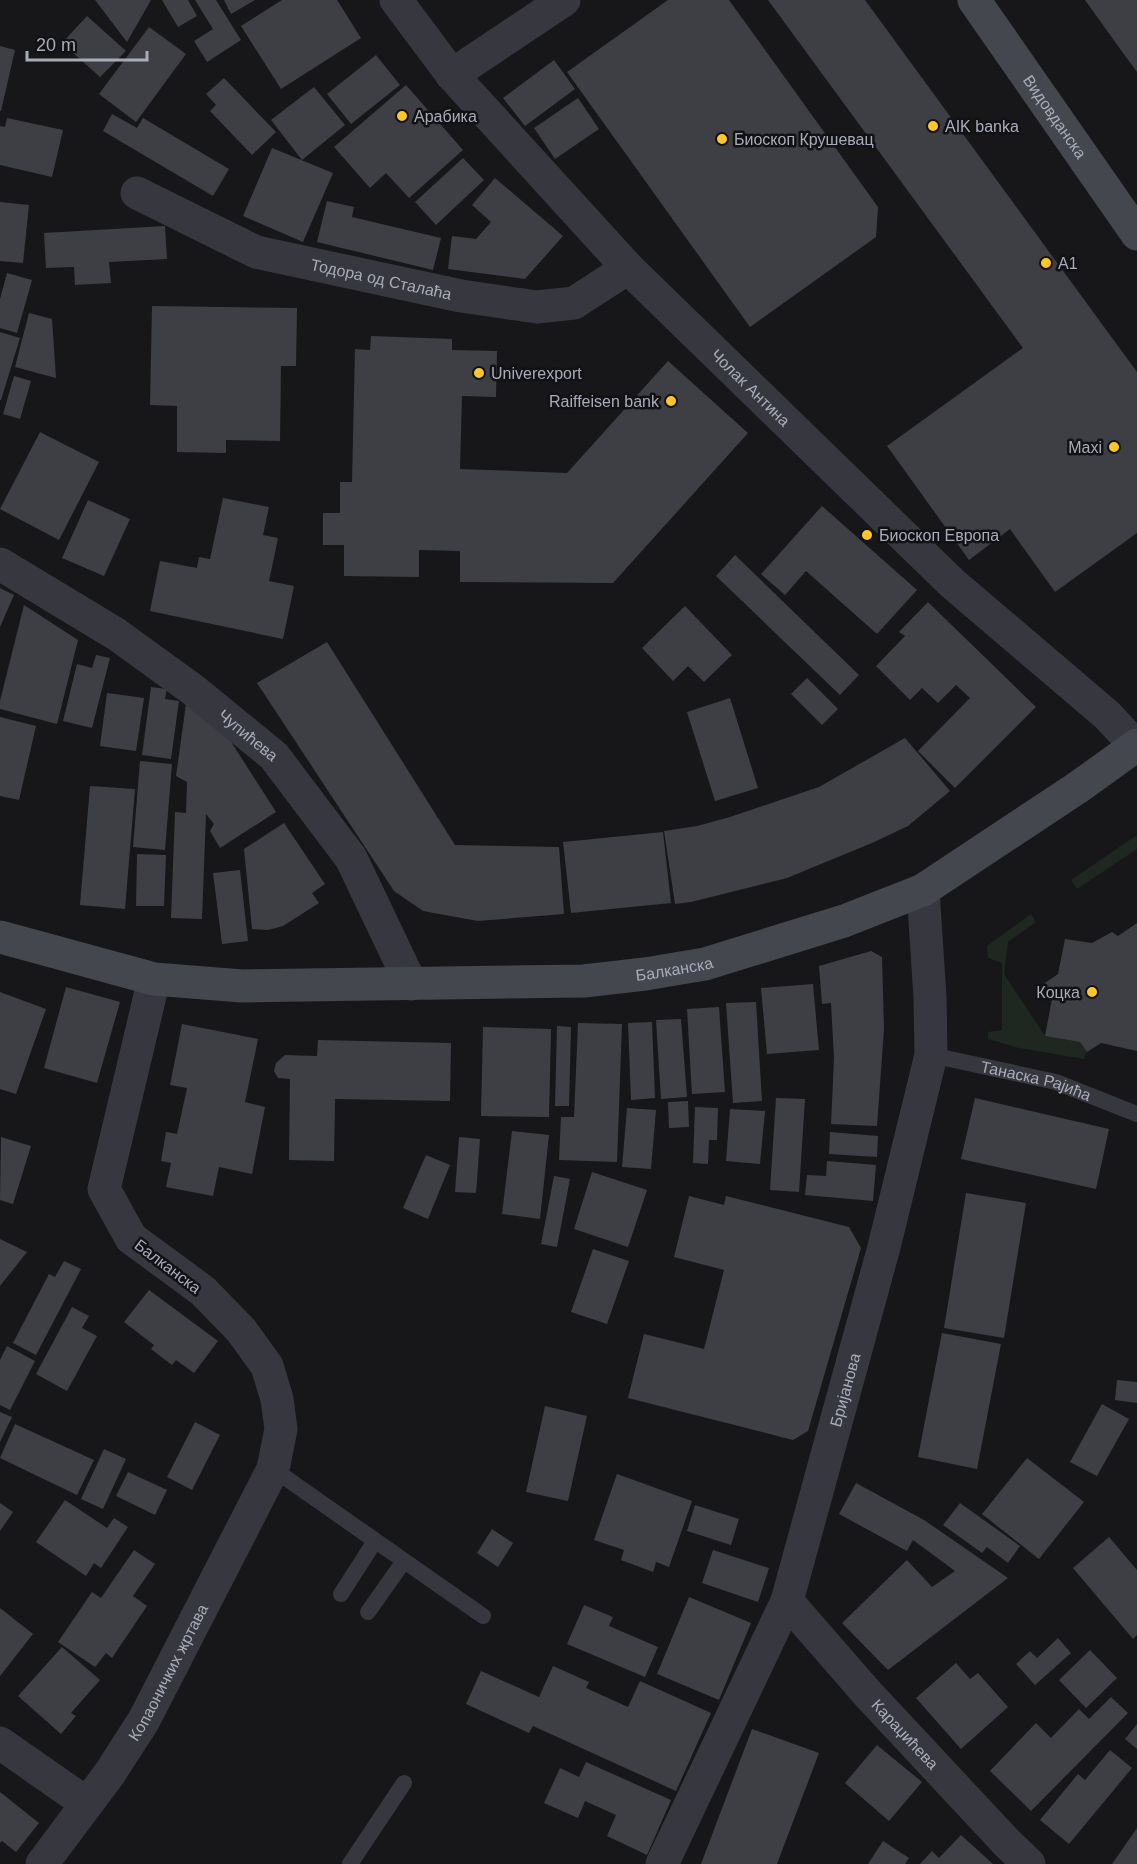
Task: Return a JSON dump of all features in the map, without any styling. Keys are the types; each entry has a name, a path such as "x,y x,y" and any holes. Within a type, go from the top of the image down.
{"main road":[{"name":"Видовданска","path":"974,0 1137,234"},
{"name":"Балканска","path":"0,937 154,979 242,986 584,981 705,964 844,921 923,890 1077,788 1136,745"}],"street":[{"name":"Чолак Антина","path":"396,0 452,75 628,268 952,583 1107,715 1136,745"},
{"path":"452,75 564,0"},
{"name":"Тодора од Сталаћа","path":"137,193 256,252 482,299 537,307 574,303 628,268"},
{"name":"Чупићева","path":"0,564 116,634 192,688 274,756 351,858 411,984"},
{"name":"Бријанова","path":"662,1864 787,1601 884,1247 931,1055 930,997 923,890"},
{"name":"Балканска","path":"154,979 104,1189 131,1238 203,1291 241,1330 267,1366 278,1399 280,1429 273,1469"},
{"name":"Копаоничких жртава","path":"42,1864 110,1773 144,1720 273,1469"},
{"name":"Караџићева","path":"787,1601 867,1693 1029,1864"},
{"path":"0,1743 86,1803"}],"lane":[{"name":"Танаска Рајића","path":"931,1055 1056,1082 1137,1114"},
{"path":"273,1469 483,1616"},
{"path":"341,1594 375,1541"},
{"path":"368,1612 404,1561"},
{"path":"350,1864 404,1783"}],"shaded area":[{"path":"1137,835 1137,849 1077,889 1071,880"},
{"path":"1031,914 1036,922 1008,942 1004,974 1045,1036 1080,1042 1087,1052 1084,1059 1019,1048 988,1039 988,1032 1002,1030 1002,963 988,958 987,946"}],"building":[{"path":"95,0 151,0 127,42"},
{"path":"162,0 188,0 197,16 178,27"},
{"path":"195,0 216,0 241,40 207,62 194,41 213,29"},
{"path":"224,0 255,0 231,14"},
{"path":"282,0 337,0 361,38 281,89 241,26"},
{"name":"Биоскоп Крушевац","path":"668,0 729,0 878,207 876,237 750,327 567,72"},
{"path":"768,0 865,0 1137,372 1137,533 1055,592 1010,529 969,560 887,446 1023,348"},
{"path":"1085,0 1137,0 1137,72 1123,53"},
{"path":"87,16 126,51 100,77 62,43"},
{"path":"149,27 186,54 136,122 99,94"},
{"path":"0,46 15,50 1,111 0,111"},
{"path":"376,55 400,85 351,124 327,94"},
{"path":"554,60 575,89 525,126 503,98"},
{"path":"224,78 276,132 252,155 210,111 216,105 206,94"},
{"name":"Арабика","path":"406,85 463,150 409,198 386,173 370,188 334,147"},
{"path":"314,87 345,125 302,160 271,120"},
{"path":"578,98 599,129 555,159 534,128"},
{"path":"112,114 137,128 143,118 229,169 213,196 103,131"},
{"path":"7,118 63,130 52,177 0,165 0,126 5,127"},
{"path":"272,148 333,173 303,242 243,216"},
{"path":"463,158 484,180 436,225 415,202"},
{"path":"495,178 563,236 525,279 448,269 452,236 476,239 491,222 472,205"},
{"path":"327,201 354,207 352,217 441,238 433,270 317,242"},
{"path":"0,202 29,205 23,263 0,261"},
{"path":"165,226 167,259 109,262 111,283 75,285 74,267 46,268 44,233"},
{"path":"7,273 32,280 17,333 0,328 0,299"},
{"path":"152,306 297,308 296,366 281,366 280,441 226,440 226,453 177,452 177,406 150,405"},
{"path":"29,313 52,319 56,378 15,367"},
{"path":"0,332 20,338 1,400 0,400"},
{"path":"371,336 452,339 452,350 497,351 496,397 462,396 460,469 567,473 668,361 748,433 613,583 460,582 460,551 419,550 419,577 344,576 344,545 323,545 323,513 340,513 340,482 352,482 355,349 370,350"},
{"path":"14,376 31,381 20,419 3,414"},
{"path":"40,432 99,462 59,540 0,509"},
{"path":"223,498 269,507 263,535 278,538 269,581 294,586 283,639 150,611 160,561 197,568 199,557 210,559"},
{"path":"88,500 130,519 104,576 62,558"},
{"path":"822,506 917,590 877,634 806,571 785,595 761,574"},
{"path":"735,555 859,675 840,695 716,576"},
{"path":"0,588 14,595 0,627"},
{"path":"928,602 1036,707 955,788 918,751 970,698 956,685 938,703 922,688 910,700 876,666 905,636 899,632"},
{"path":"24,605 78,640 57,724 0,709"},
{"path":"685,606 732,655 704,682 688,666 673,681 642,648"},
{"path":"327,642 455,845 559,847 564,914 478,921 423,911 394,891 257,683"},
{"path":"96,655 110,658 92,728 63,721 77,664 92,668"},
{"path":"807,678 838,709 822,725 791,694"},
{"path":"151,687 167,689 165,699 179,701 171,759 142,755"},
{"path":"107,693 144,698 136,751 100,746"},
{"path":"730,698 758,788 715,801 687,712"},
{"path":"186,704 221,726 276,812 220,848 210,831 214,824 206,814 202,919 171,918 175,812 186,813 187,782 176,776"},
{"path":"0,717 36,726 19,800 0,796"},
{"path":"905,738 950,791 908,826 787,878 675,904 664,831 697,826 730,817 819,787"},
{"path":"140,761 172,764 165,850 133,847"},
{"path":"90,786 135,789 125,909 80,905"},
{"path":"284,823 325,884 312,893 319,903 283,926 268,930 252,929 244,849"},
{"path":"663,832 671,903 571,913 563,842"},
{"path":"137,854 166,855 164,906 136,906"},
{"path":"240,870 248,941 222,944 213,873"},
{"name":"Коцка","path":"1137,923 1137,1051 1101,1043 1087,1052 1080,1042 1045,1036 1052,999 1042,985 1058,974 1065,939 1092,943 1112,932 1118,936"},
{"path":"871,951 882,957 884,1029 877,1126 831,1124 834,1058 831,1003 822,1004 819,966"},
{"path":"813,984 819,1050 767,1054 761,988"},
{"path":"66,987 120,1002 97,1083 44,1068"},
{"path":"0,992 46,1009 16,1094 0,1089"},
{"path":"756,1002 762,1101 733,1103 726,1003"},
{"path":"719,1007 725,1092 692,1094 687,1009"},
{"path":"681,1019 687,1097 661,1099 656,1020"},
{"path":"652,1022 655,1098 631,1100 628,1023"},
{"path":"578,1023 622,1024 617,1162 559,1160 561,1117 574,1117"},
{"path":"182,1024 258,1039 245,1102 265,1107 252,1174 219,1167 213,1196 166,1187 171,1163 161,1161 166,1132 177,1134 187,1088 170,1085"},
{"path":"557,1026 571,1027 569,1106 555,1106"},
{"path":"483,1027 551,1029 549,1117 481,1116"},
{"path":"318,1040 451,1043 450,1101 335,1099 334,1161 289,1160 290,1079 278,1078 274,1071 276,1063 285,1055 317,1056"},
{"path":"776,1098 805,1099 799,1192 770,1190"},
{"path":"975,1098 1109,1129 1096,1189 961,1159"},
{"path":"688,1101 689,1127 669,1128 668,1102"},
{"path":"695,1107 718,1108 717,1140 709,1140 708,1164 693,1163"},
{"path":"627,1108 656,1110 651,1169 622,1167"},
{"path":"730,1109 765,1111 760,1164 726,1161"},
{"path":"512,1131 549,1135 540,1219 502,1214"},
{"path":"830,1132 878,1136 877,1157 829,1154"},
{"path":"1,1137 31,1146 13,1204 0,1200"},
{"path":"459,1137 480,1139 476,1193 455,1192"},
{"path":"426,1155 450,1165 428,1219 403,1208"},
{"path":"827,1161 876,1165 873,1201 805,1195 807,1175 826,1176"},
{"path":"592,1172 647,1190 628,1247 574,1229"},
{"path":"554,1176 570,1179 557,1247 541,1244"},
{"path":"966,1193 1026,1203 1004,1338 944,1328"},
{"path":"689,1196 724,1205 726,1196 849,1227 861,1248 808,1431 793,1440 628,1398 644,1334 704,1349 724,1270 674,1257"},
{"path":"0,1239 27,1252 0,1286"},
{"path":"593,1249 629,1261 607,1324 571,1312"},
{"path":"64,1261 81,1269 36,1355 13,1343 49,1274 55,1277"},
{"path":"149,1290 218,1341 194,1373 176,1360 172,1365 151,1349 154,1345 124,1322"},
{"path":"72,1307 89,1316 82,1328 97,1336 67,1391 36,1374"},
{"path":"942,1333 1001,1344 977,1469 918,1457"},
{"path":"7,1346 35,1361 10,1410 0,1405 0,1360"},
{"path":"1117,1380 1137,1382 1137,1403 1115,1400"},
{"path":"1102,1404 1129,1419 1097,1476 1070,1462"},
{"path":"545,1406 587,1416 568,1501 526,1492"},
{"path":"0,1412 12,1417 0,1442"},
{"path":"195,1422 220,1435 192,1490 167,1477"},
{"path":"15,1424 94,1460 77,1495 0,1458"},
{"path":"104,1449 126,1459 103,1509 81,1499"},
{"path":"1027,1458 1084,1502 1039,1559 982,1514"},
{"path":"128,1472 167,1490 155,1515 116,1496"},
{"path":"617,1474 692,1501 669,1567 656,1562 653,1572 621,1560 624,1550 594,1540"},
{"path":"856,1483 924,1520 1008,1578 888,1670 842,1623 907,1560 932,1587 955,1571 913,1540 907,1551 839,1514"},
{"path":"65,1500 107,1528 114,1518 128,1527 101,1568 94,1563 86,1576 36,1542"},
{"path":"0,1503 13,1512 0,1531"},
{"path":"960,1503 1020,1546 1008,1563 987,1547 982,1553 943,1525"},
{"path":"695,1505 739,1519 731,1545 687,1531"},
{"path":"492,1529 513,1543 498,1567 477,1553"},
{"path":"1109,1537 1137,1570 1137,1635 1133,1639 1073,1568"},
{"path":"134,1550 155,1564 133,1596 147,1606 112,1658 106,1653 95,1667 58,1642 92,1592 101,1598"},
{"path":"713,1550 769,1568 758,1602 702,1583"},
{"path":"689,1597 751,1623 719,1700 657,1674"},
{"path":"584,1605 613,1617 609,1626 658,1647 645,1677 567,1644"},
{"path":"0,1608 33,1634 0,1676"},
{"path":"1058,1638 1071,1653 1035,1685 1016,1664 1030,1651 1037,1658"},
{"path":"62,1647 100,1680 71,1713 76,1716 61,1734 18,1696"},
{"path":"1090,1650 1117,1678 1086,1708 1059,1680"},
{"path":"956,1663 970,1679 978,1673 1008,1707 961,1749 916,1698"},
{"path":"553,1666 589,1682 586,1688 628,1707 640,1681 711,1713 676,1791 533,1726 529,1733 466,1704 481,1671 539,1697"},
{"path":"1111,1697 1128,1713 1031,1811 990,1771 1036,1723 1051,1738 1079,1709 1089,1719"},
{"path":"1137,1724 1137,1749 1125,1739"},
{"path":"752,1729 819,1753 777,1864 701,1864"},
{"path":"877,1745 922,1782 889,1821 845,1783"},
{"path":"1110,1750 1132,1768 1069,1844 1040,1820 1078,1774 1085,1780"},
{"path":"586,1762 671,1800 647,1855 607,1836 616,1815 585,1801 578,1818 544,1803 560,1768 579,1777"},
{"path":"0,1792 39,1823 16,1852 2,1841 0,1843"},
{"path":"1137,1828 1137,1864 1112,1864"},
{"path":"961,1835 993,1864 920,1864 932,1851 939,1858"},
{"path":"883,1841 909,1858 905,1864 868,1864"}],"place":[{"name":"Арабика","path":"402,116"},
{"name":"AIK banka","path":"933,126"},
{"name":"Биоскоп Крушевац","path":"722,139"},
{"name":"A1","path":"1046,263"},
{"name":"Univerexport","path":"479,373"},
{"name":"Raiffeisen bank","path":"671,401"},
{"name":"Maxi","path":"1114,447"},
{"name":"Биоскоп Европа","path":"867,535"},
{"name":"Коцка","path":"1092,992"}]}
